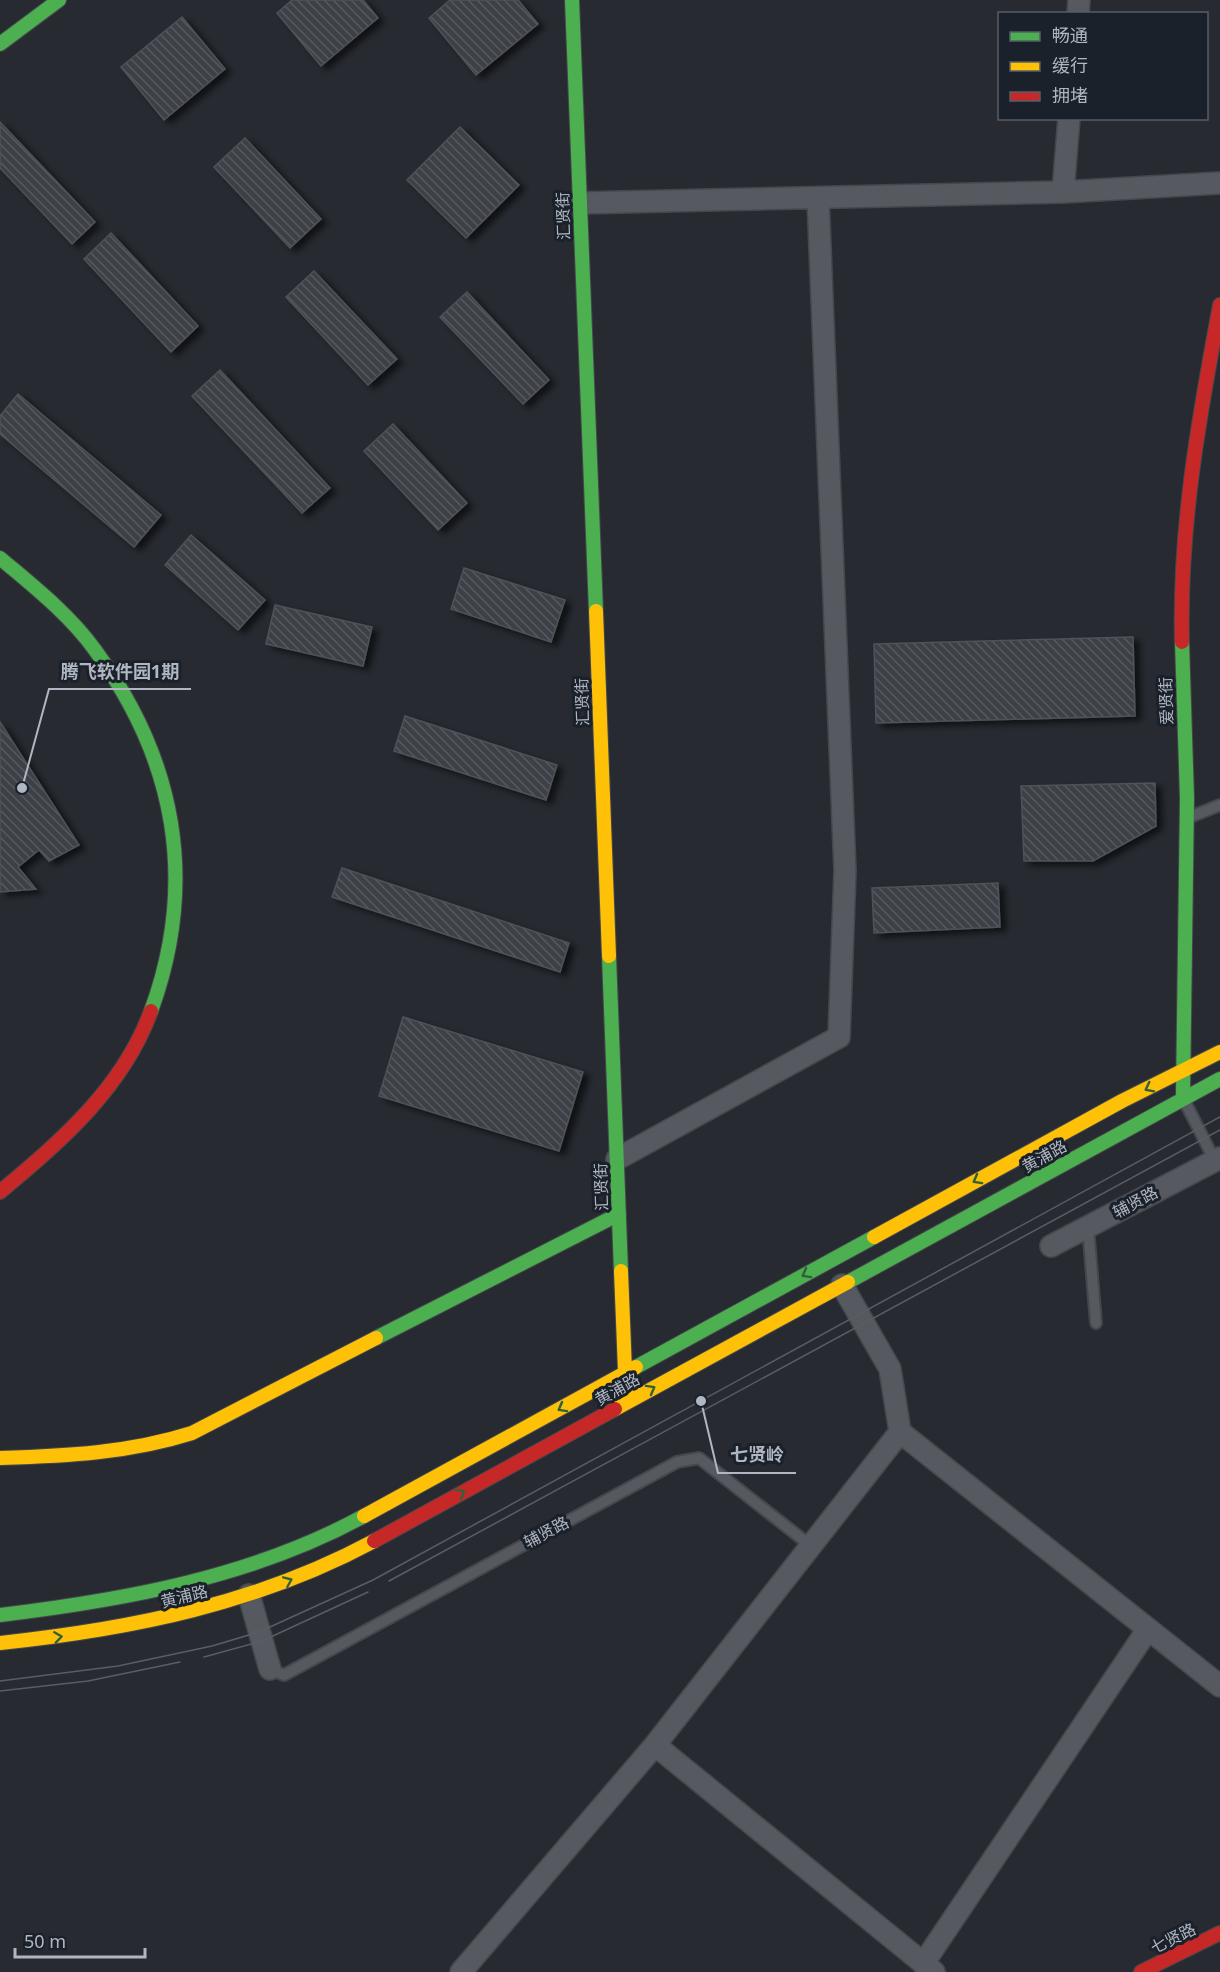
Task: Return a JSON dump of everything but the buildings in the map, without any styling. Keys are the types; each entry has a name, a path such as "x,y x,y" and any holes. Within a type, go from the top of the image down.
{"main road":[{"path":"0,44 59,0"},
{"name":"汇贤街","path":"572,0 627,1402"},
{"name":"爱贤街","path":"1183,1099 1182,990 1187,818 1180,651 1182,566 1191,466 1220,305"},
{"path":"0,558 61,613 93,648 119,685 153,756 170,808 177,846 178,882 171,949 151,1014 135,1047 93,1108 66,1136 0,1192"},
{"name":"黄浦路","path":"0,1615 107,1601 168,1590 267,1560 348,1525 1122,1101 1220,1052"},
{"name":"黄浦路","path":"0,1643 144,1623 275,1587 362,1547 1220,1079"},
{"path":"0,1458 120,1452 157,1446 192,1433 619,1214"},
{"name":"七贤路","path":"1141,1972 1220,1933"}],"street":[{"path":"1063,192 1069,120"},
{"path":"579,203 1063,192 1220,183"},
{"path":"617,1159 839,1037 845,871 818,198"},
{"name":"辅贤路","path":"1051,1246 1217,1160"},
{"path":"842,1285 890,1369 900,1432 1220,1686"},
{"path":"461,1972 655,1745 900,1432"},
{"path":"249,1595 270,1669"},
{"path":"655,1745 929,1968 1148,1629"}],"lane":[{"path":"1187,818 1220,806"},
{"path":"1183,1099 1217,1160"},
{"path":"1088,1227 1096,1323"},
{"name":"辅贤路","path":"270,1669 284,1675 677,1462 699,1458 811,1546"}],"tram line":[{"path":"0,1681 118,1666 212,1646 259,1632 373,1580 1220,1117"},
{"path":"389,1581 1220,1130"},
{"path":"204,1657 262,1641 368,1592"},
{"path":"0,1691 88,1681 180,1662"}],"traffic: fast":[{"path":"0,44 59,0"},
{"path":"572,0 596,611"},
{"path":"0,558 62,612 95,650 123,692 145,735 161,779 171,823 175,869 173,916 165,963 151,1011"},
{"path":"1182,642 1187,798 1183,1094"},
{"path":"609,956 621,1271"},
{"path":"848,1282 1220,1079"},
{"path":"376,1338 619,1214"},
{"path":"636,1367 874,1237"},
{"path":"0,1615 94,1602 187,1583 277,1555 364,1516"}],"traffic: slow":[{"path":"596,611 609,956"},
{"path":"874,1237 1122,1101 1220,1052"},
{"path":"621,1271 626,1396"},
{"path":"615,1409 848,1282"},
{"path":"0,1458 121,1449 192,1433 376,1338"},
{"path":"364,1516 636,1367"},
{"path":"0,1643 97,1630 192,1610 285,1582 374,1541"}],"traffic: jam":[{"path":"1182,642 1187,515 1198,431 1220,305"},
{"path":"0,1192 67,1133 107,1089 139,1039 151,1011"},
{"path":"374,1541 615,1409"},
{"path":"1141,1972 1220,1933"}],"place":[{"name":"腾飞软件园1期","path":"22,788"},
{"name":"七贤岭","path":"701,1401"}]}
